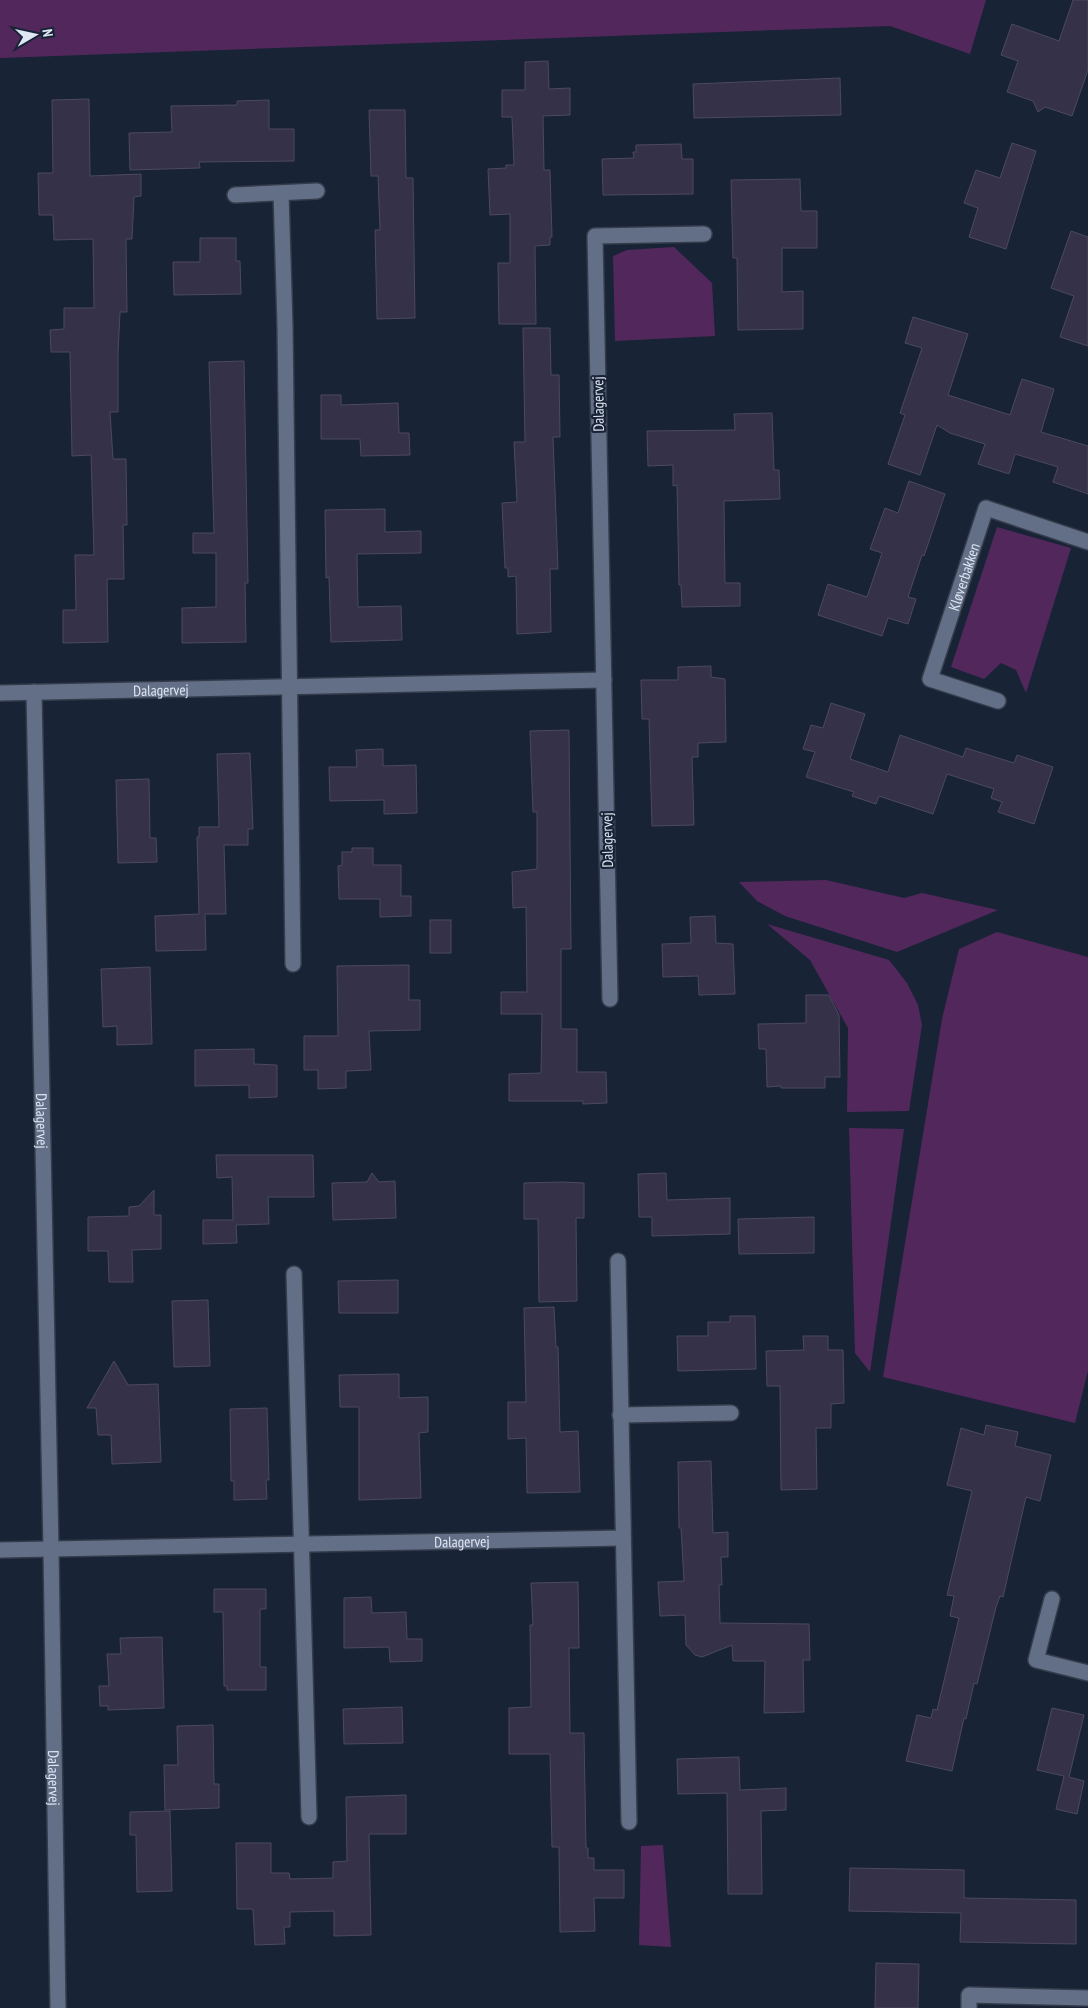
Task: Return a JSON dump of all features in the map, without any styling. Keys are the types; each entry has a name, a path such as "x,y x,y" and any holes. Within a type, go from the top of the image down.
{"street":[{"path":"235,195 317,191"},
{"path":"280,193 285,326 293,964"},
{"name":"Dalagervej","path":"610,999 595,236 704,234"},
{"name":"Kløverbakken","path":"998,701 930,679 986,508 1088,542"},
{"name":"Dalagervej","path":"0,693 604,680"},
{"name":"Dalagervej","path":"34,692 58,2008"},
{"path":"618,1261 629,1822"},
{"path":"294,1274 309,1817"},
{"path":"620,1415 731,1413"},
{"name":"Dalagervej","path":"0,1550 623,1538"},
{"path":"1052,1599 1036,1660 1088,1673"},
{"path":"969,2008 969,1995 1088,1998"}],"shaded area":[{"path":"0,0 986,0 970,54 890,26 0,58"},
{"path":"674,247 712,283 715,336 615,341 613,256 627,250"},
{"path":"997,527 1071,548 1026,693 1016,670 1001,663 984,679 951,667"},
{"path":"826,880 904,898 922,893 998,910 897,952 785,916 757,901 739,882"},
{"path":"767,924 889,960 907,983 918,1005 922,1025 909,1111 847,1112 848,1028 810,960"},
{"path":"997,932 1088,957 1088,1371 1075,1423 883,1377 942,1019 959,949"},
{"path":"849,1128 904,1129 870,1372 855,1353"},
{"path":"663,1845 671,1947 639,1945 641,1846"}],"building":[{"path":"1073,0 1088,0 1088,70 1072,116 1045,107 1038,112 1033,101 1007,92 1018,61 1001,55 1012,24 1059,41"},
{"path":"548,61 549,89 570,88 570,115 543,116 544,170 550,170 552,237 550,237 550,245 535,246 536,324 499,324 498,263 510,263 510,214 490,215 488,169 506,168 506,165 514,165 512,117 502,117 502,90 525,90 525,62"},
{"path":"840,78 841,115 694,118 693,84"},
{"path":"89,99 90,176 141,174 141,196 134,197 132,239 126,239 127,312 120,312 118,412 110,412 113,459 126,459 127,525 123,525 124,579 107,579 108,642 63,643 63,610 76,610 75,555 94,555 91,455 72,456 70,352 51,352 50,330 64,329 64,308 94,308 93,239 54,240 53,215 39,215 38,173 53,173 52,100"},
{"path":"269,100 269,129 294,129 294,161 199,162 200,168 130,170 129,133 172,132 171,106 237,105 237,101"},
{"path":"369,110 405,110 406,178 413,178 415,318 377,319 375,230 380,230 378,176 371,176"},
{"path":"1012,143 1036,151 1006,249 969,237 978,208 964,203 976,170 1000,178"},
{"path":"681,144 682,159 693,159 693,194 603,195 602,159 634,158 633,152 636,152 636,145"},
{"path":"800,179 801,211 817,211 817,248 782,248 782,292 803,291 803,329 738,330 737,258 733,258 731,180"},
{"path":"1071,231 1088,237 1088,346 1060,337 1074,296 1051,288"},
{"path":"200,238 236,238 236,261 240,261 241,294 174,295 173,262 200,262"},
{"path":"913,317 968,334 948,395 1010,415 1022,379 1054,389 1041,432 1088,446 1088,494 1053,482 1058,467 1015,454 1009,474 978,464 985,444 950,433 937,425 920,475 888,464 905,415 900,413 922,348 905,343"},
{"path":"523,328 550,328 551,375 559,375 560,437 553,437 558,569 550,569 551,632 517,634 516,576 508,577 508,568 505,568 502,503 517,502 514,442 525,442"},
{"path":"244,361 248,583 245,583 246,642 182,643 182,608 216,607 216,553 193,553 193,533 214,533 209,362"},
{"path":"321,395 341,395 341,405 398,403 399,433 409,433 410,455 361,456 360,439 321,439"},
{"path":"772,413 774,470 779,470 780,499 724,501 725,583 740,583 740,606 682,607 681,585 679,585 677,485 673,486 673,465 648,466 647,431 735,430 734,414"},
{"path":"909,481 945,494 908,597 916,599 908,624 888,618 882,636 818,615 828,584 867,597 882,553 870,549 885,508 898,513"},
{"path":"385,509 385,532 421,531 421,553 357,554 358,607 401,606 402,640 331,642 329,577 326,578 325,510"},
{"path":"711,666 711,677 725,679 726,742 698,743 698,757 692,757 694,825 652,826 649,719 642,719 641,680 678,680 678,667"},
{"path":"831,703 865,714 850,759 888,772 900,735 963,757 966,748 1014,763 1017,755 1053,767 1034,824 998,812 1002,802 991,798 994,789 947,774 933,814 879,796 876,804 852,796 854,792 806,777 815,752 803,749 811,725 823,728"},
{"path":"569,730 571,949 561,949 561,1029 577,1029 577,1072 606,1072 607,1103 583,1104 583,1101 509,1101 509,1074 541,1073 542,1014 501,1014 501,992 527,992 526,907 513,908 512,872 537,869 537,812 533,812 530,731"},
{"path":"383,749 383,766 416,765 417,813 384,814 384,800 330,801 329,767 357,767 356,750"},
{"path":"250,753 253,829 248,829 248,845 224,845 226,914 205,914 206,950 156,951 155,916 199,914 197,837 199,837 199,827 219,827 217,754"},
{"path":"149,779 150,838 156,838 157,862 118,863 116,780"},
{"path":"352,848 373,848 373,865 401,865 401,896 411,896 411,916 380,917 380,899 339,899 338,866 342,865 342,852 352,852"},
{"path":"715,916 716,943 733,944 735,994 699,995 698,976 663,977 662,944 691,943 690,917"},
{"path":"430,920 451,920 451,953 430,953"},
{"path":"409,965 409,1000 420,1000 420,1030 369,1031 371,1070 346,1071 346,1088 318,1089 318,1070 304,1070 304,1036 338,1036 337,966"},
{"path":"150,967 152,1044 117,1045 117,1026 103,1027 101,969"},
{"path":"806,995 829,995 839,1015 840,1077 825,1077 825,1088 767,1087 766,1049 759,1049 758,1024 806,1023"},
{"path":"254,1049 254,1064 277,1065 277,1097 249,1098 249,1085 195,1086 195,1050"},
{"path":"216,1155 313,1155 314,1197 268,1197 269,1224 236,1225 237,1243 203,1244 203,1220 233,1220 232,1177 217,1178"},
{"path":"372,1173 379,1182 395,1181 396,1218 333,1220 332,1183 367,1182"},
{"path":"666,1173 667,1200 730,1198 730,1234 652,1236 652,1217 639,1217 638,1174"},
{"path":"524,1183 584,1183 584,1218 576,1218 577,1301 539,1302 538,1219 524,1219"},
{"path":"154,1190 154,1215 161,1215 161,1249 132,1250 133,1282 109,1282 108,1251 88,1251 88,1217 129,1216 129,1207 139,1206"},
{"path":"814,1217 814,1253 739,1254 738,1219"},
{"path":"398,1280 398,1313 339,1313 338,1281"},
{"path":"208,1300 210,1366 174,1367 172,1301"},
{"path":"554,1307 556,1347 558,1347 560,1432 578,1431 580,1492 527,1493 526,1438 508,1439 508,1402 526,1402 524,1308"},
{"path":"730,1316 755,1316 756,1369 678,1371 677,1336 708,1336 708,1322 730,1322"},
{"path":"803,1336 828,1336 828,1350 843,1350 844,1403 831,1404 831,1428 816,1428 817,1489 781,1490 780,1386 767,1386 766,1351 804,1350"},
{"path":"114,1361 128,1385 158,1384 161,1462 112,1464 111,1435 98,1435 96,1408 87,1408"},
{"path":"399,1374 399,1398 428,1397 428,1432 419,1433 421,1498 359,1500 359,1407 340,1407 339,1375"},
{"path":"267,1408 269,1480 266,1480 267,1499 234,1500 234,1481 231,1481 230,1409"},
{"path":"986,1425 1018,1432 1015,1446 1051,1455 1040,1501 1026,1497 1003,1597 1000,1596 996,1607 977,1684 974,1683 966,1719 964,1718 952,1771 906,1761 917,1715 931,1718 933,1709 937,1710 959,1618 950,1616 954,1596 947,1595 972,1491 947,1485 961,1428 984,1435"},
{"path":"711,1461 713,1533 728,1532 728,1557 721,1557 722,1585 719,1585 720,1623 809,1624 810,1660 803,1660 804,1712 764,1713 765,1661 733,1661 732,1645 702,1657 695,1655 686,1645 685,1615 660,1616 658,1582 684,1581 681,1528 679,1528 678,1462"},
{"path":"578,1582 579,1648 569,1648 570,1733 584,1733 586,1848 588,1848 588,1858 594,1858 594,1870 624,1870 624,1898 594,1898 595,1931 560,1932 559,1847 552,1847 550,1754 509,1754 509,1708 531,1707 530,1625 533,1625 531,1583"},
{"path":"214,1589 266,1589 266,1609 260,1609 260,1667 266,1667 266,1690 227,1690 227,1686 224,1686 223,1612 214,1612"},
{"path":"371,1597 372,1613 406,1612 407,1639 422,1639 422,1661 390,1662 389,1647 344,1648 344,1598"},
{"path":"162,1637 164,1708 108,1710 108,1706 100,1706 99,1686 109,1686 107,1654 121,1654 120,1638"},
{"path":"402,1707 403,1743 344,1744 343,1709"},
{"path":"1052,1708 1084,1715 1069,1777 1084,1781 1077,1814 1056,1809 1064,1776 1037,1770"},
{"path":"213,1725 214,1784 219,1784 219,1808 165,1810 164,1765 178,1765 177,1726"},
{"path":"739,1757 740,1790 786,1788 786,1810 761,1811 762,1894 728,1894 727,1793 678,1794 677,1759"},
{"path":"406,1795 406,1834 369,1834 371,1935 334,1936 334,1911 290,1912 290,1927 284,1927 285,1944 255,1945 253,1909 237,1909 236,1843 271,1843 271,1873 289,1873 290,1879 333,1878 333,1862 347,1861 346,1797"},
{"path":"170,1811 172,1891 137,1892 136,1835 130,1835 130,1812"},
{"path":"850,1868 964,1870 964,1898 1076,1900 1076,1944 960,1942 961,1913 849,1911"},
{"path":"876,1963 919,1964 918,2008 875,2008"}]}
